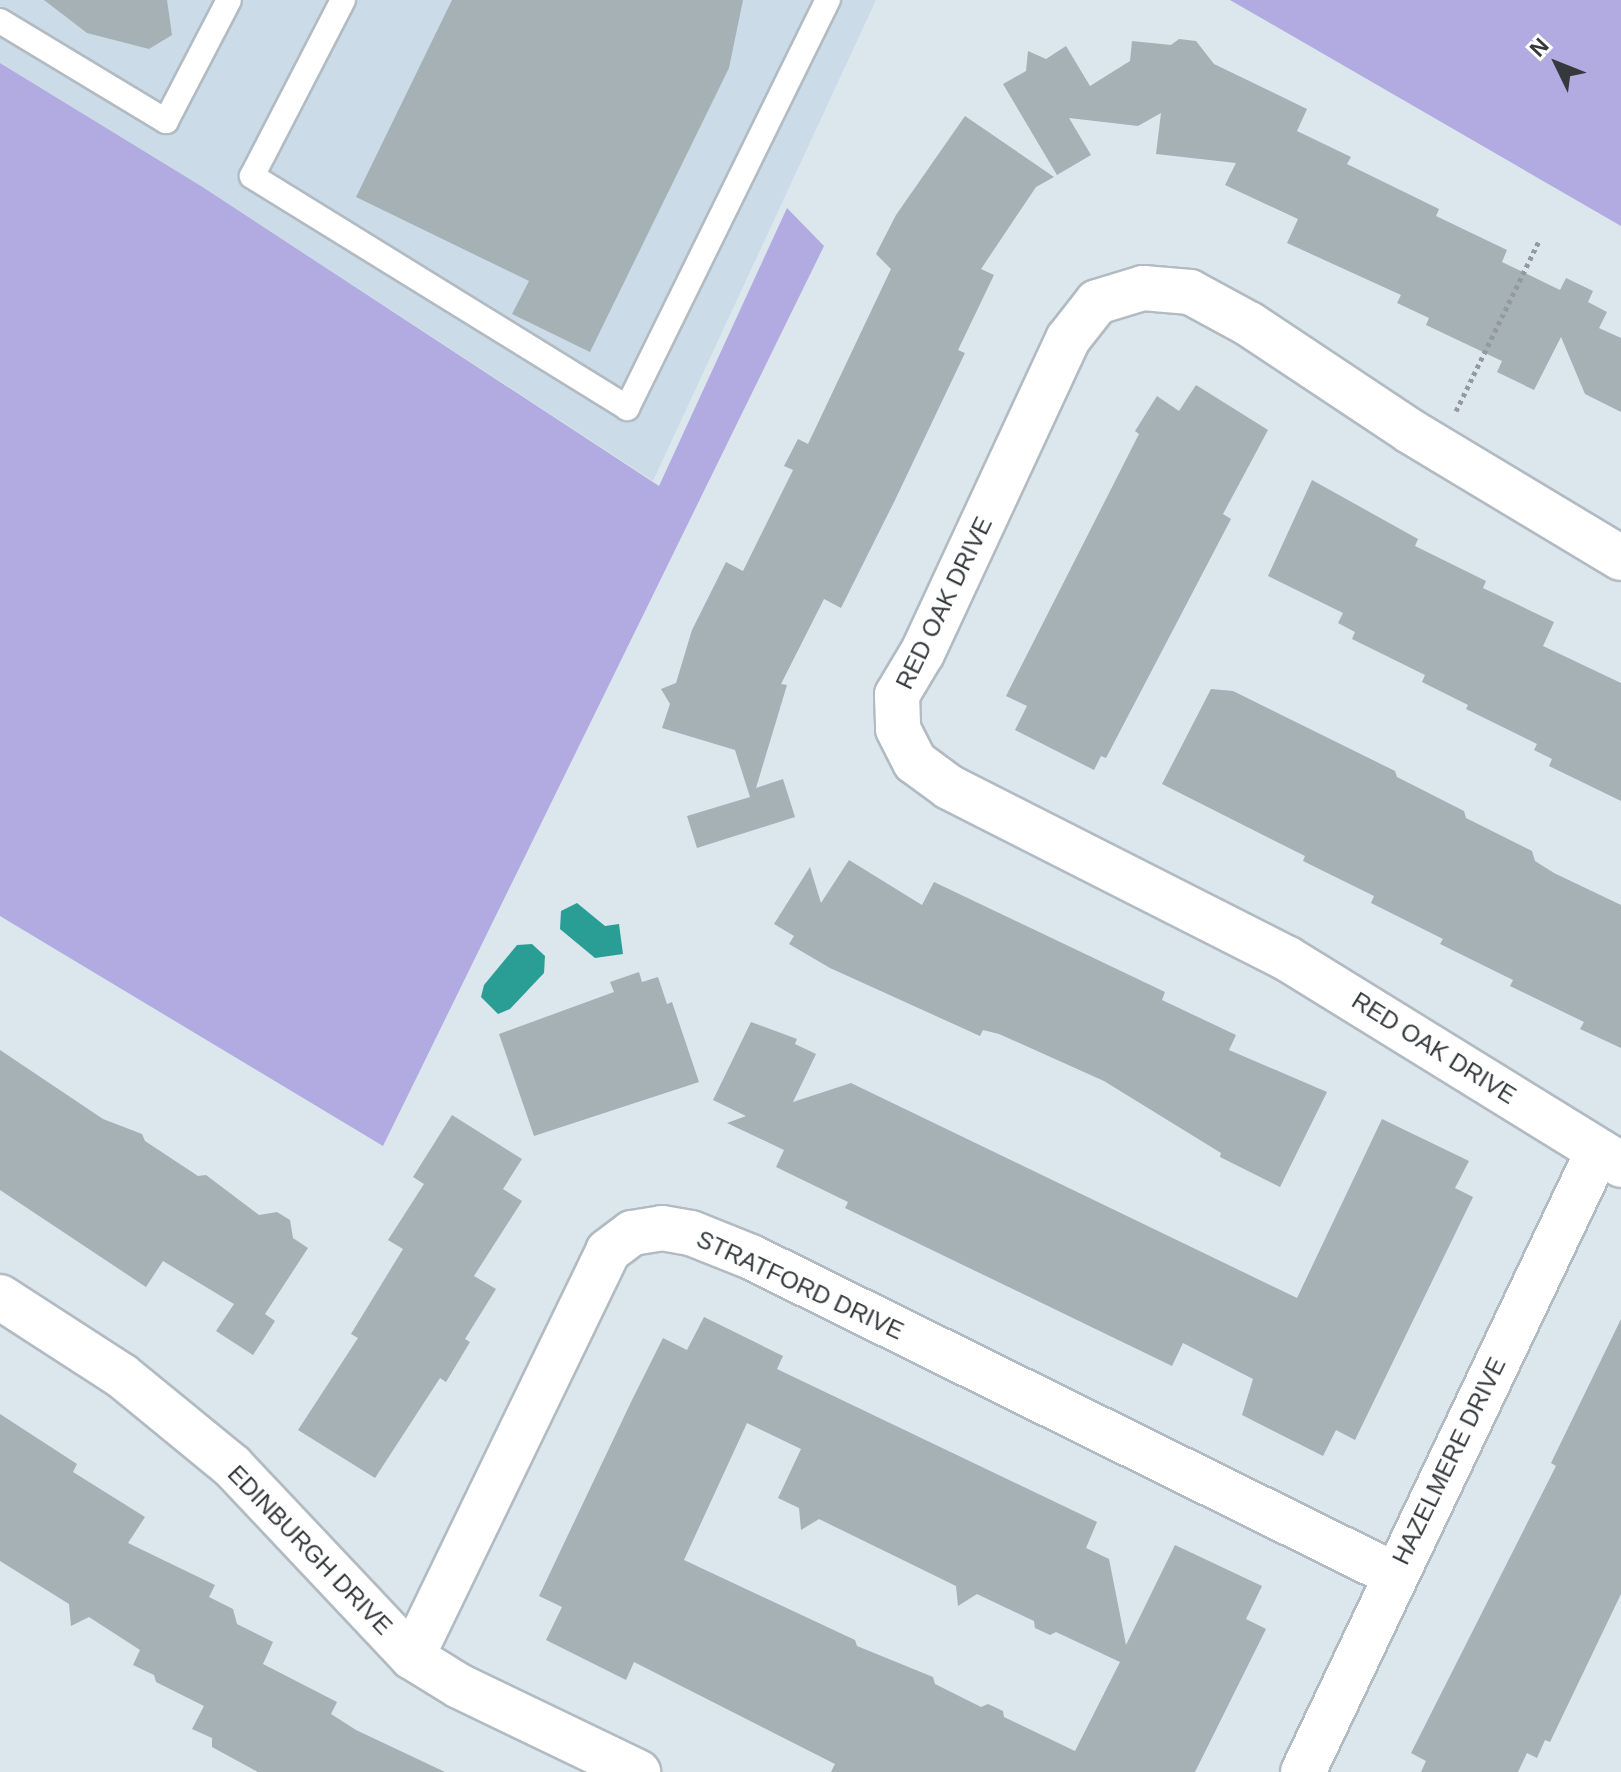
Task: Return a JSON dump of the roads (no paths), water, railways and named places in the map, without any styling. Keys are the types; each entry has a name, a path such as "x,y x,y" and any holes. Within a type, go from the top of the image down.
{"street":[{"name":"RED OAK DRIVE","path":"1609,1158 1288,959 949,787 915,762 898,729 897,695 922,653 1068,339 1097,302 1143,288 1190,292 1249,324 1438,448 1621,558"},
{"name":"HAZELMERE DRIVE","path":"1303,1772 1395,1575 1609,1158"},
{"name":"STRATFORD DRIVE","path":"412,1657 608,1251 632,1233 662,1228 691,1233 751,1257 1395,1575"},
{"name":"EDINBURGH DRIVE","path":"0,1297 122,1376 232,1466 412,1657 459,1686 638,1772"}],"lane":[{"path":"0,21 166,121 229,0"},
{"path":"343,0 252,176 627,408 828,0"}]}
